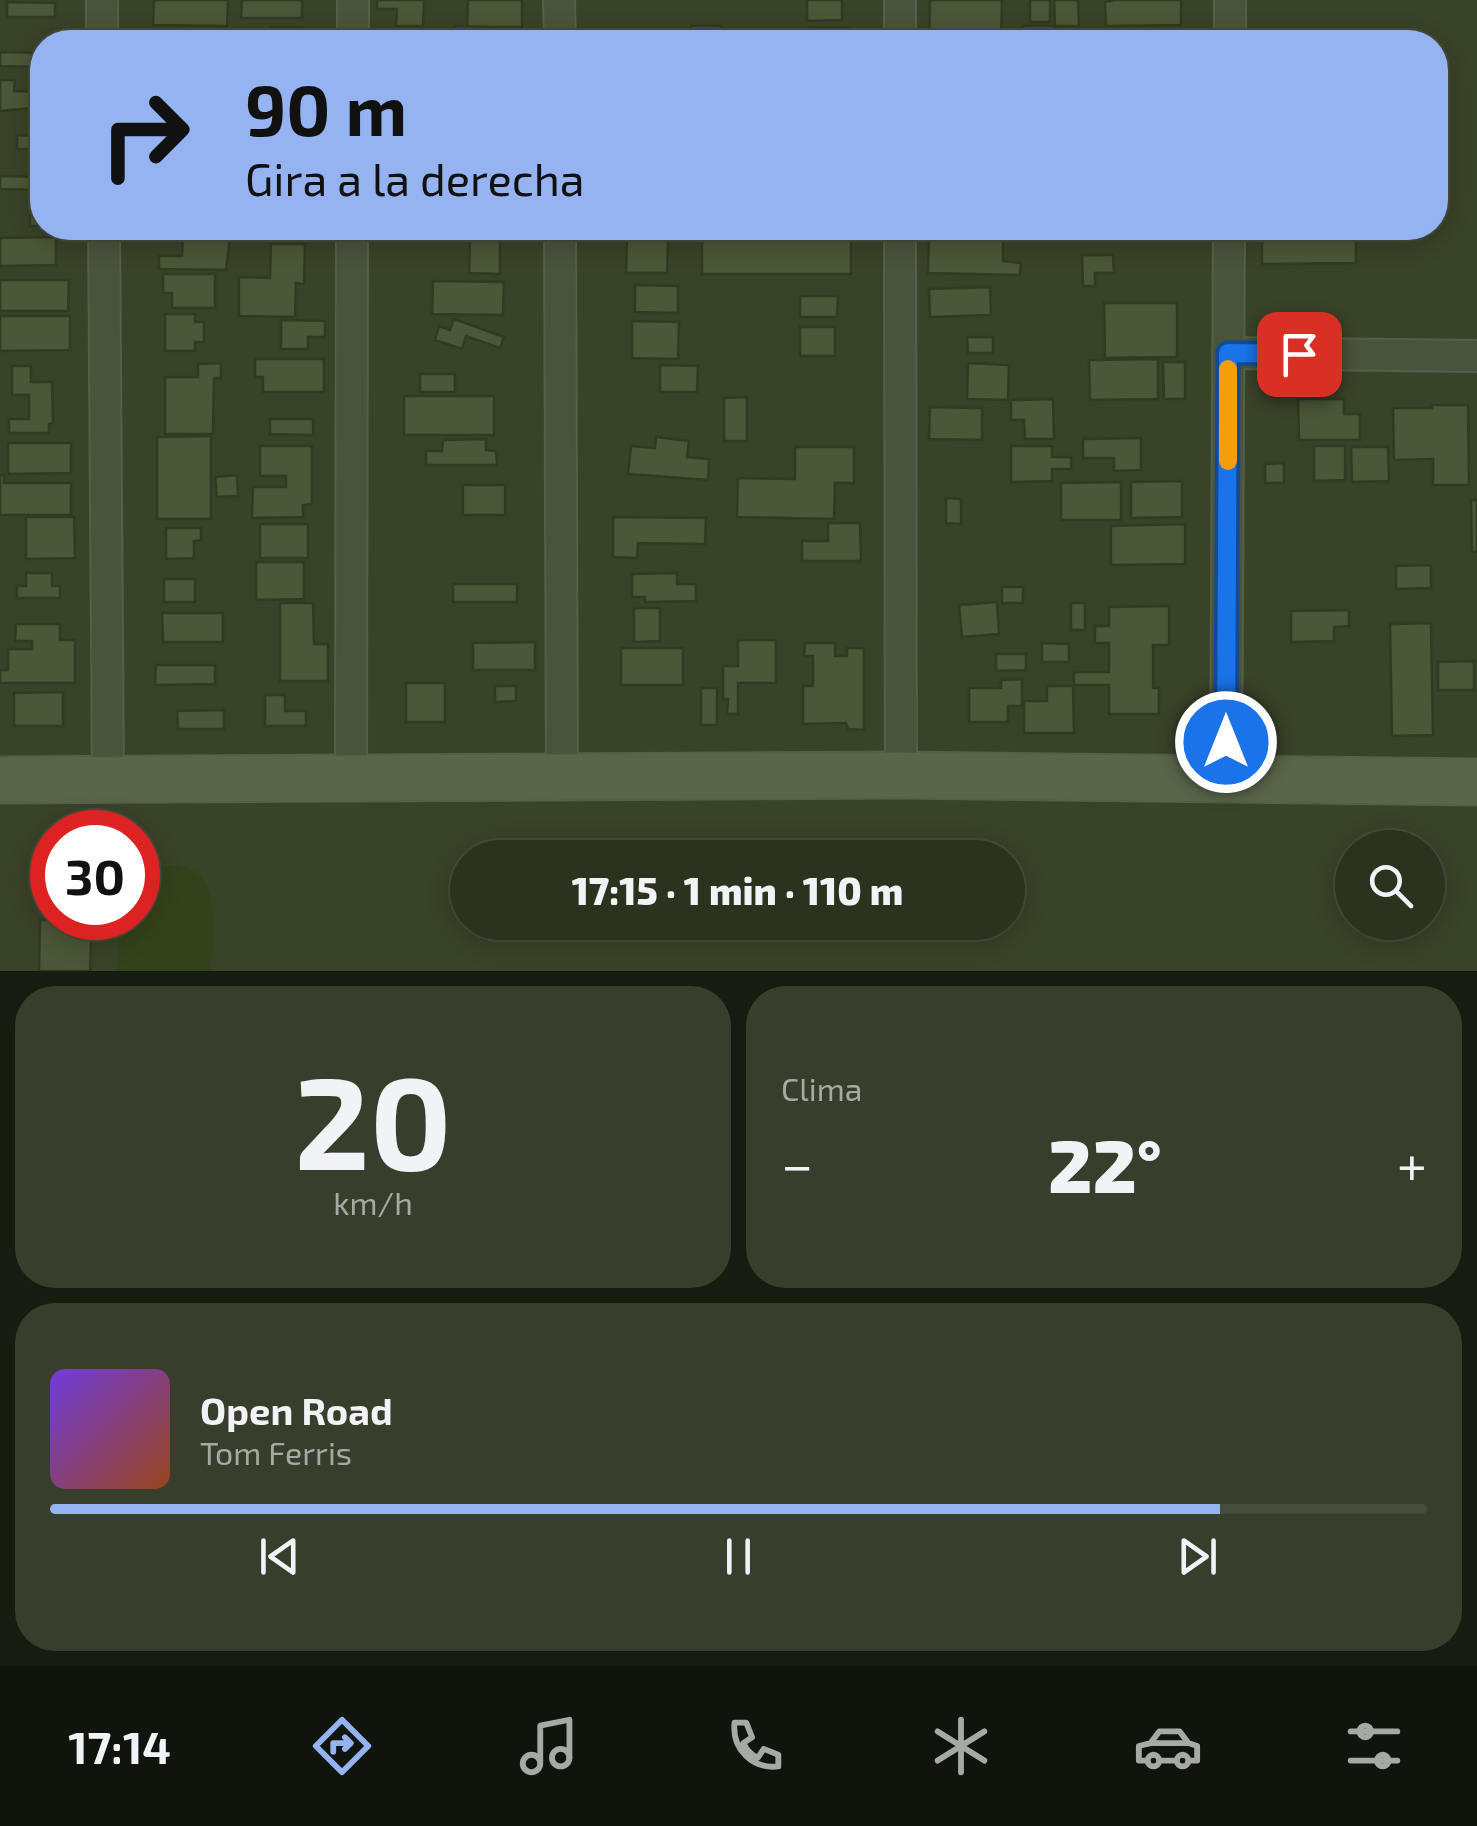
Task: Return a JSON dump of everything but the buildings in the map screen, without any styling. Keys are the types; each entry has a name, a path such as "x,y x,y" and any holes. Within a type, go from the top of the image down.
{"main road":[{"path":"0,780 901,775 1477,782"}],"street":[{"path":"102,0 102,30"},
{"path":"352,30 353,0"},
{"path":"560,0 560,30"},
{"path":"900,0 900,30"},
{"path":"1230,0 1230,30"},
{"path":"104,240 108,780"},
{"path":"350,778 352,240"},
{"path":"560,240 562,778"},
{"path":"900,240 901,775"},
{"path":"1226,781 1228,240"},
{"path":"1228,353 1477,356"}],"shaded area":[{"path":"174,865 189,869 204,881 213,920 210,971 116,971 119,940 160,940 160,867"}],"slow traffic":[{"path":"1228,369 1228,461"}],"route":[{"path":"1226,742 1228,353 1299,354"}]}
